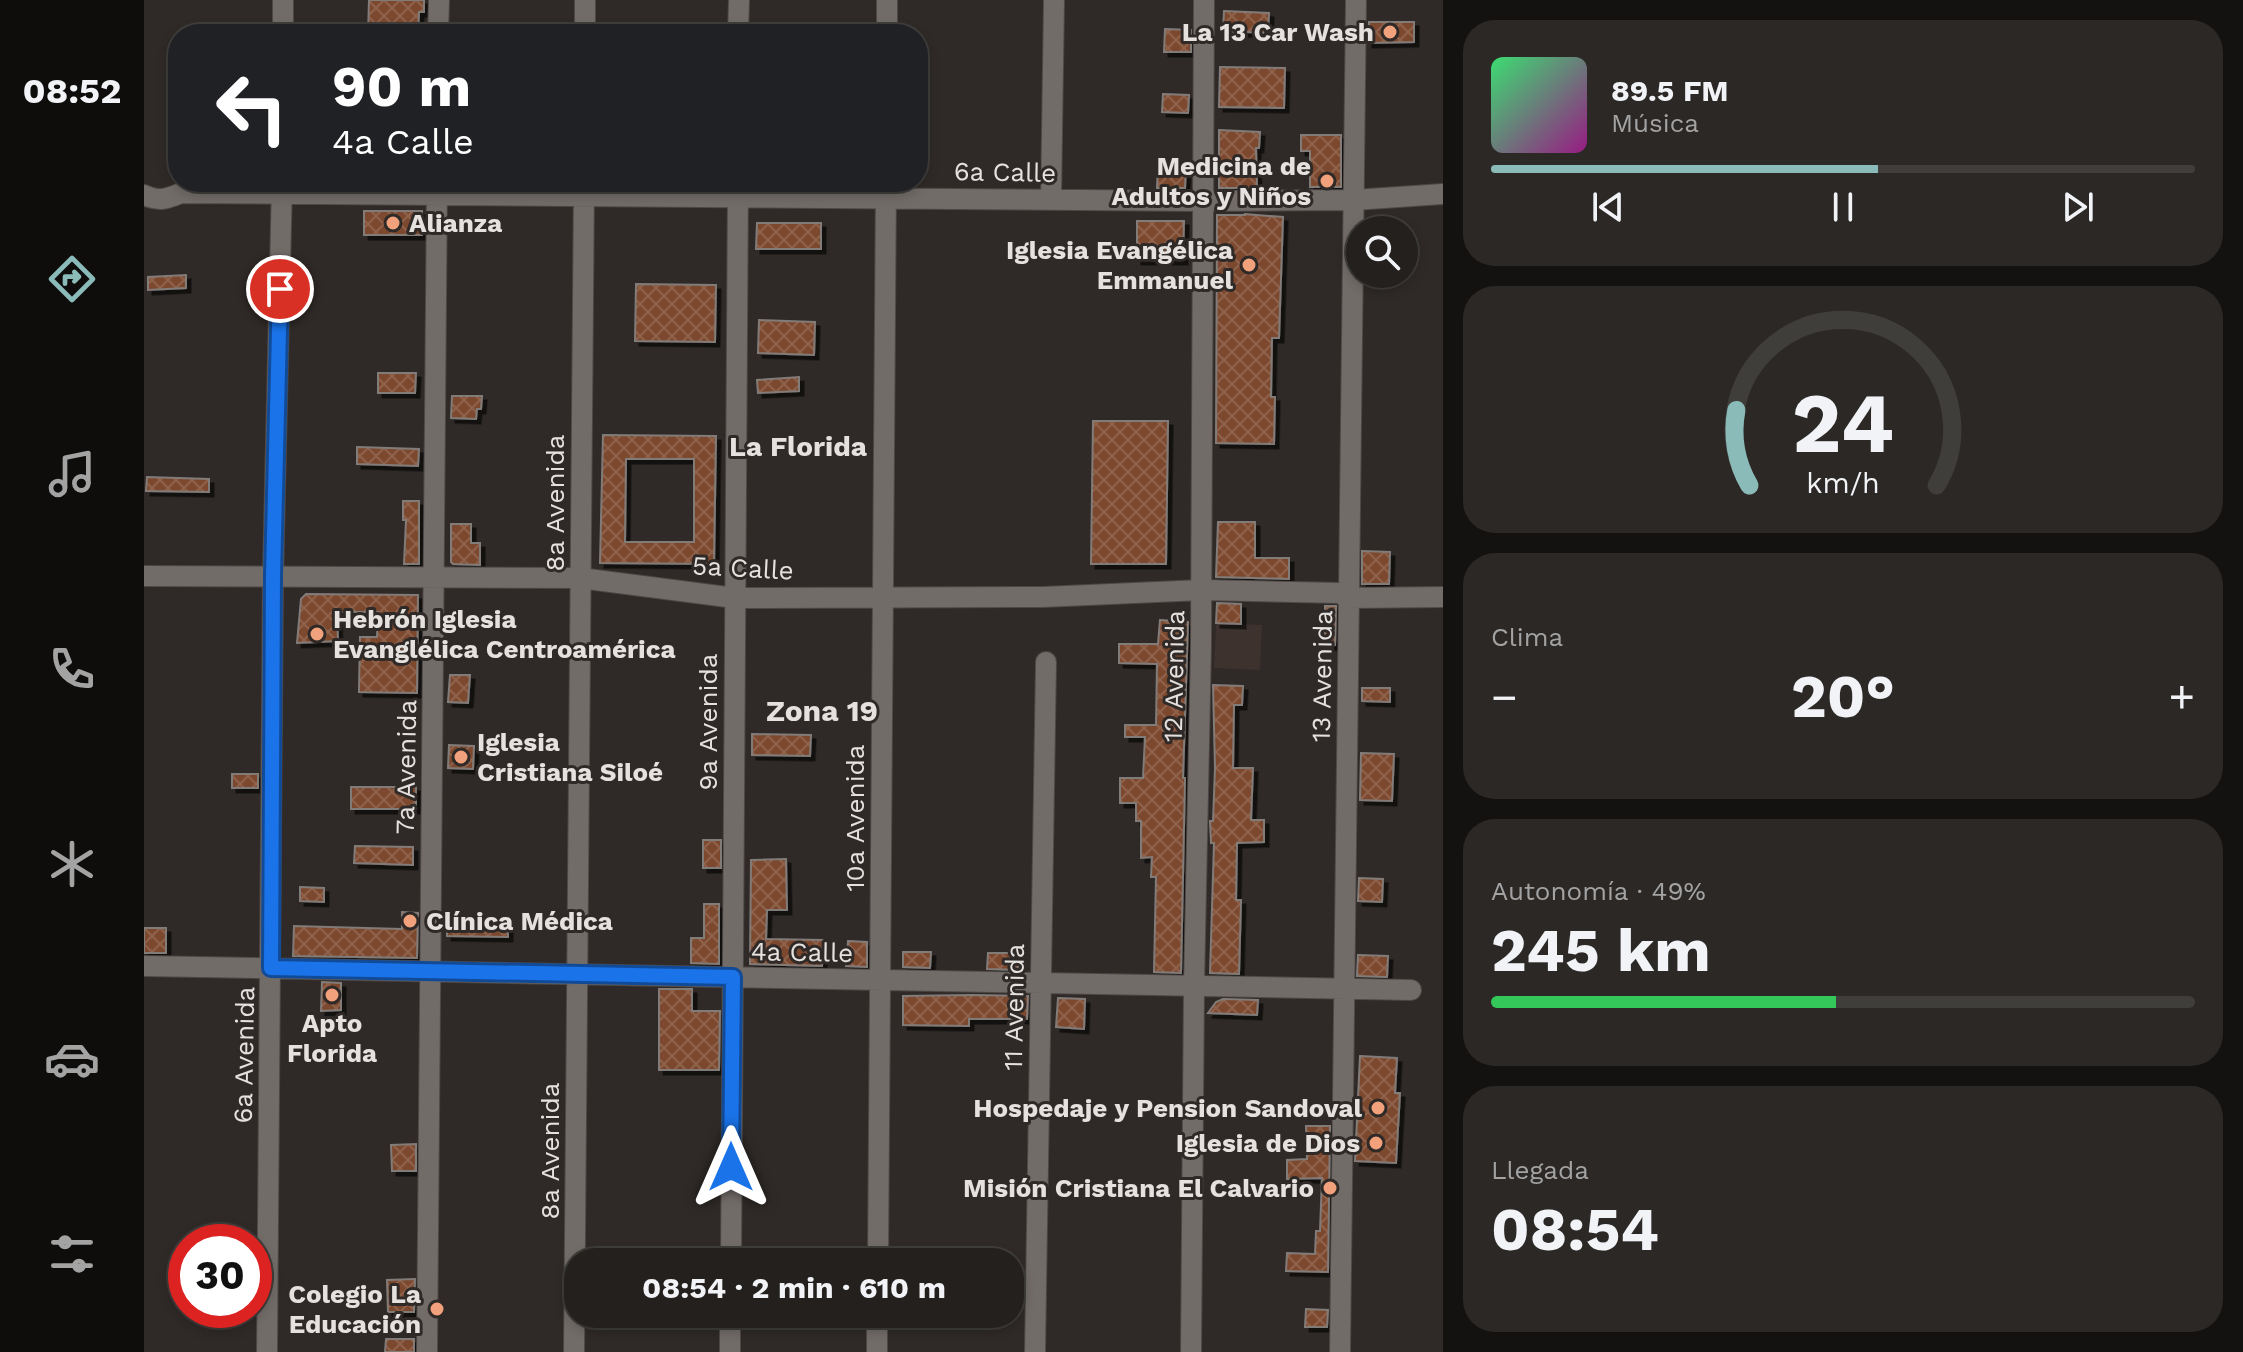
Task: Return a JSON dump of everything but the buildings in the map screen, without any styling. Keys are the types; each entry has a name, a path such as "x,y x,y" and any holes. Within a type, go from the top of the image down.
{"street":[{"path":"283,0 283,24"},
{"path":"438,24 439,0"},
{"path":"585,0 585,24"},
{"path":"738,24 739,0"},
{"path":"887,0 887,24"},
{"path":"1051,199 1054,0"},
{"name":"12 Avenida","path":"1191,1352 1202,590 1204,0"},
{"name":"13 Avenida","path":"1340,1352 1346,593 1356,0"},
{"name":"6a Calle","path":"144,193 154,200 201,192"},
{"name":"6a Avenida","path":"267,1352 273,576 282,192"},
{"name":"7a Avenida","path":"427,1352 437,192"},
{"name":"8a Avenida","path":"574,1352 584,192"},
{"name":"9a Avenida","path":"731,1248 738,192"},
{"name":"10a Avenida","path":"878,1248 886,192"},
{"name":"6a Calle","path":"923,192 1051,199 1202,201 1354,200 1443,194"},
{"name":"5a Calle","path":"144,576 580,578 735,598 1043,597 1202,590 1443,597"},
{"name":"5a Calle","path":"1346,593 1443,589"},
{"name":"11 Avenida","path":"1035,1352 1046,662"},
{"name":"4a Calle","path":"144,966 1411,990"},
{"path":"730,1328 730,1352"},
{"path":"877,1328 877,1352"}],"shaded area":[{"path":"1216,623 1262,625 1260,670 1214,668"}],"place":[{"name":"La 13 Car Wash","path":"1390,32"},
{"name":"Medicina de Adultos y Niños","path":"1327,181"},
{"name":"Alianza","path":"393,223"},
{"name":"Iglesia Evangélica Emmanuel","path":"1249,265"},
{"name":"Hebrón Iglesia Evanglélica Centroamérica","path":"317,634"},
{"name":"Iglesia Cristiana Siloé","path":"461,757"},
{"name":"Clínica Médica","path":"410,921"},
{"name":"Apto Florida","path":"332,995"},
{"name":"Hospedaje y Pension Sandoval","path":"1378,1108"},
{"name":"Iglesia de Dios","path":"1376,1143"},
{"name":"Misión Cristiana El Calvario","path":"1330,1188"},
{"name":"Colegio La Educación","path":"437,1309"}],"district":[{"name":"La Florida","path":"798,446"},
{"name":"Zona 19","path":"822,711"}],"route":[{"path":"280,289 273,576 271,968 733,977 731,1167"}]}
